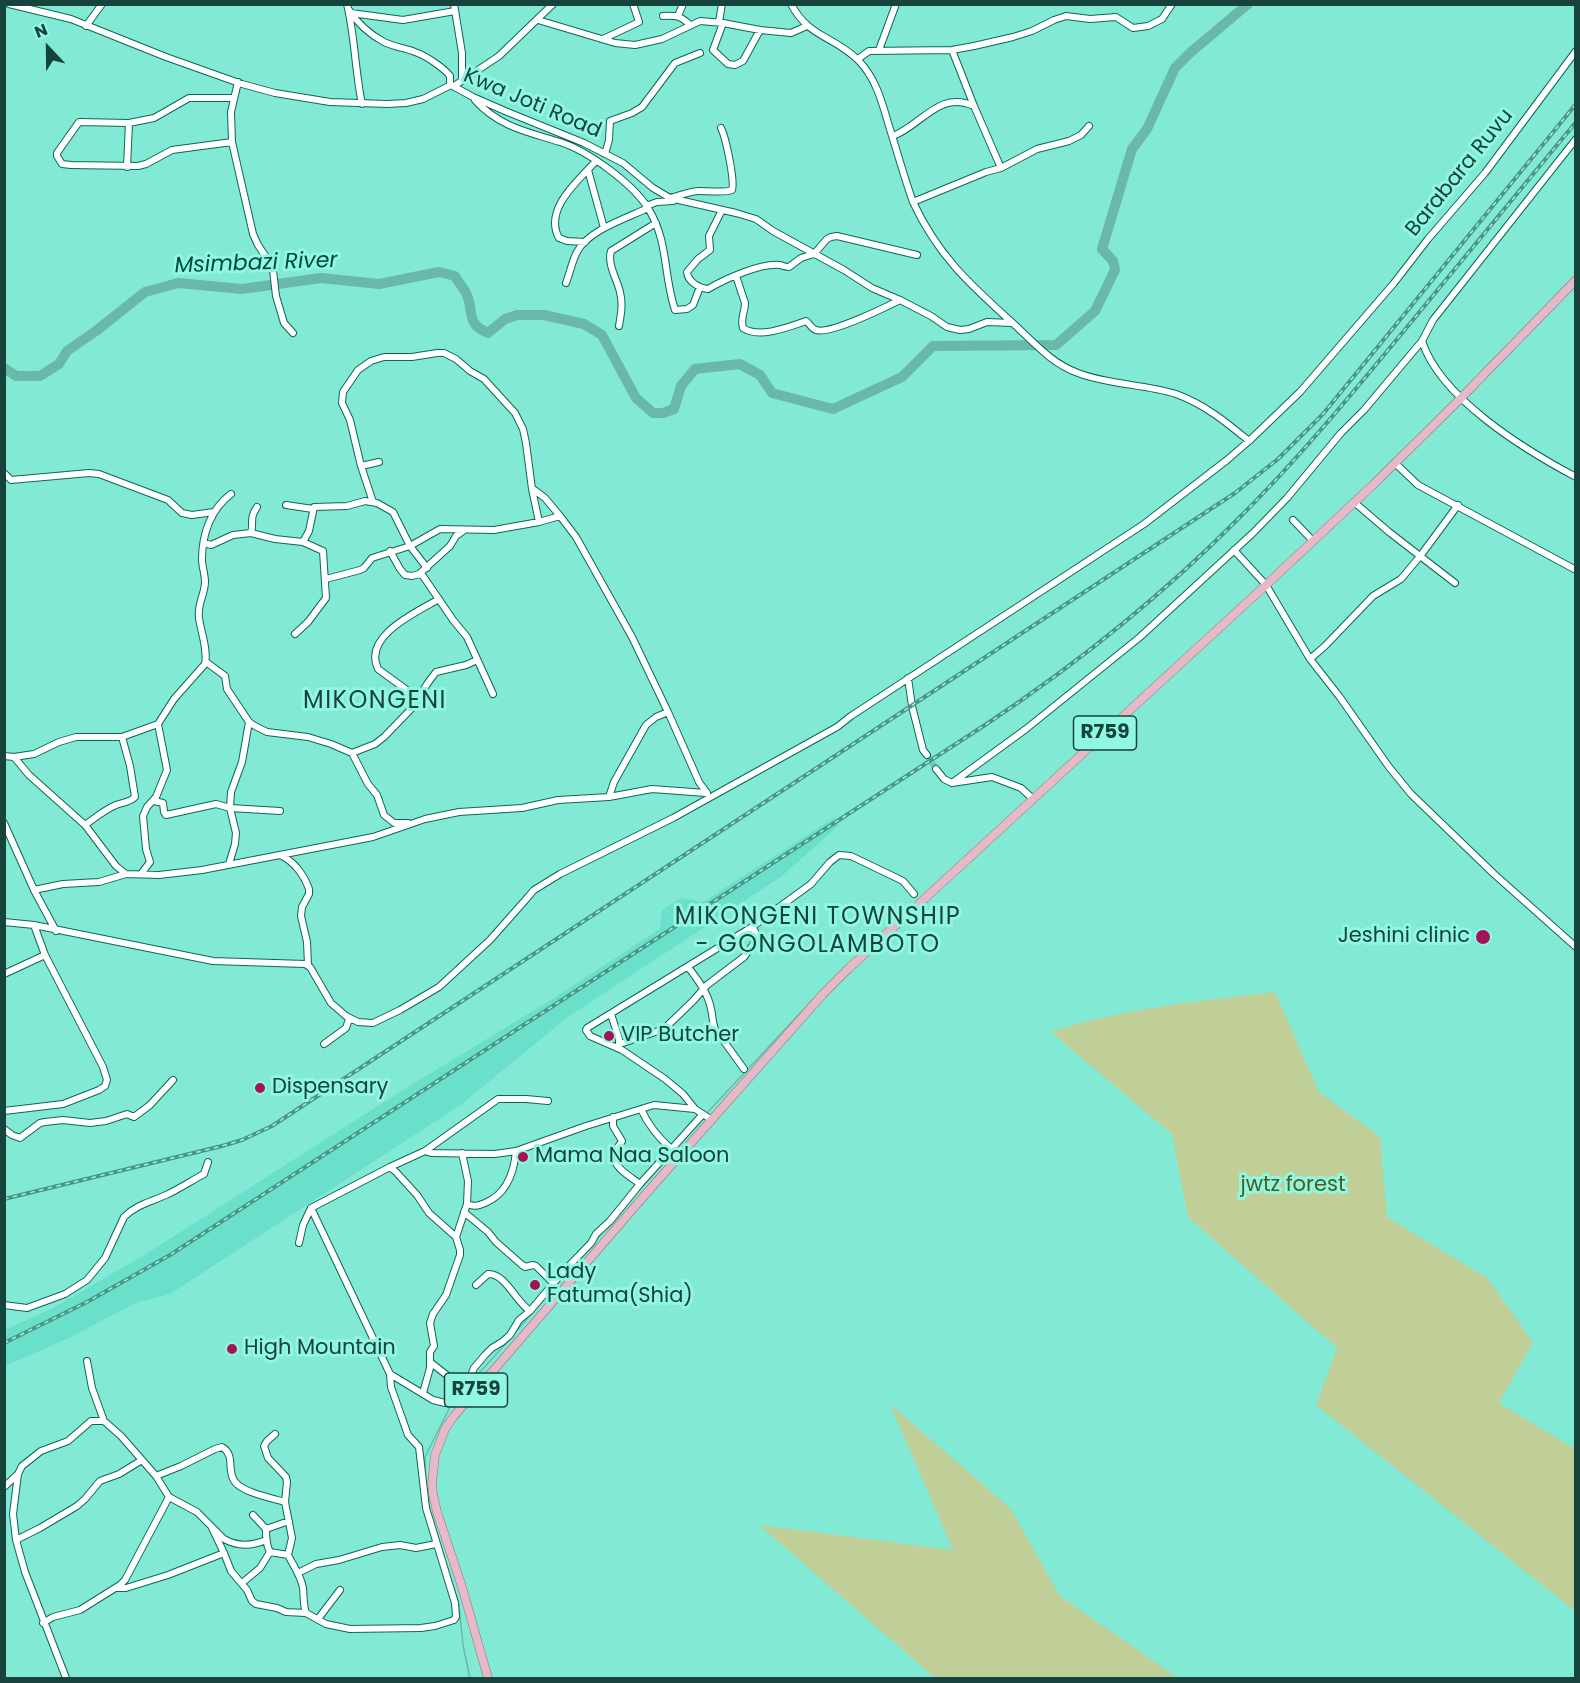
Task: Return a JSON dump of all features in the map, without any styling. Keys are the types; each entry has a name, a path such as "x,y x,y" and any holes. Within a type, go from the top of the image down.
{"main road":[{"name":"R759","path":"489,1677 434,1501 432,1470 440,1440 454,1416 823,994 1313,541 1460,399 1575,280"}],"street":[{"name":"Kwa Joti Road","path":"9,4 71,19 166,57 238,82 286,94 330,102 406,103 430,97 452,86 472,97 584,143 623,163 652,188 673,200 756,219 872,288 931,316 947,327 960,330 969,329 987,322 1015,325"},
{"path":"86,26 102,4"},
{"path":"354,4 349,10 352,39 355,45 357,81 362,104"},
{"path":"349,10 361,26 373,36 390,45 421,54 444,69 450,76 452,86 499,56 553,4"},
{"path":"603,39 639,22 633,4"},
{"path":"678,16 683,4"},
{"path":"722,4 721,22 713,50 728,64 742,61 760,30"},
{"path":"790,4 807,26 849,52 865,68 874,83 893,136 913,202 932,237 951,263 975,288 1044,353 1066,368 1086,376 1161,391 1190,400 1214,412 1249,441"},
{"path":"879,50 896,4"},
{"path":"858,59 869,51 879,50 952,50 1013,37 1066,16 1090,19 1116,17 1132,28 1148,27 1161,19 1172,4"},
{"path":"349,10 403,20 454,8 462,53 462,80"},
{"path":"663,16 684,18 690,25"},
{"path":"538,20 615,43 641,44 662,39 700,21 791,33 807,26"},
{"path":"952,50 1001,168"},
{"name":"Barabara Ruvu","path":"349,1019 373,1023 427,995 482,948 521,903 545,883 673,818 837,727 1143,524 1227,460 1300,392 1367,314 1485,173 1575,51"},
{"path":"605,154 609,140 610,121 642,107 675,63 700,53"},
{"path":"238,82 231,112 232,142 253,234 273,270 276,296 284,323 293,333"},
{"path":"472,97 481,106 515,129 571,146 621,177 647,207 656,223 664,249 675,310 693,306 700,287"},
{"path":"232,142 172,150 144,165 71,165 62,164 57,156 79,122 129,123 154,118 189,98 234,98"},
{"path":"893,136 904,132 938,106 957,101 974,106"},
{"path":"127,166 129,123"},
{"path":"913,202 1001,168 1037,149 1074,139 1089,126"},
{"path":"566,283 576,253 585,242 604,228 657,202 673,200 698,191 726,192 732,190 734,181 726,140 721,128"},
{"path":"952,783 1026,729 1131,644 1168,612 1287,498 1422,341 1433,320 1575,139"},
{"path":"585,242 563,240 556,233 556,217 565,195 596,161"},
{"path":"588,170 604,228"},
{"path":"723,210 709,236 710,250 687,272 691,282 700,287 708,289 721,281 765,267 778,265 789,267 801,258 814,254 827,239 837,236 917,255"},
{"path":"619,326 622,306 620,292 609,256 611,251 656,223"},
{"path":"736,276 745,303 741,317 743,328 753,332 777,330 806,321 814,330 821,331 852,321 900,300"},
{"path":"1422,341 1426,354 1460,399 1529,449 1575,477"},
{"path":"373,502 361,466 352,426 342,403 343,392 358,370 371,361 384,357 412,357 444,353 484,379 512,408 523,429 539,522"},
{"path":"361,466 379,462"},
{"path":"1395,463 1418,485 1575,570"},
{"path":"4,473 10,480 99,474 168,500 182,513 192,515 214,512"},
{"path":"532,489 545,498 571,529 591,562 632,637 706,793"},
{"path":"4,756 34,754 76,737 122,737 158,724 174,699 200,672 206,662 199,618 199,605 205,583 202,548 214,512 219,504 231,494"},
{"path":"286,505 313,509 317,506 347,506 365,501 373,502 393,512 410,546 427,568"},
{"path":"1354,502 1455,583"},
{"path":"1310,659 1373,597 1401,579 1458,505"},
{"path":"251,532 251,516 257,507"},
{"path":"303,542 309,531 313,509"},
{"path":"326,579 360,570 372,558 410,546 440,529 494,530 560,516"},
{"path":"1293,520 1313,541"},
{"path":"390,551 405,575 420,574 463,530"},
{"path":"204,543 211,545 233,535 251,532 275,539 303,542 323,551 326,598 308,622 295,633"},
{"path":"1234,550 1266,585 1310,659 1411,794 1494,874 1574,944"},
{"path":"420,574 467,637 493,694"},
{"path":"419,699 378,669 375,663 376,652 389,630 439,599"},
{"path":"352,753 375,744 384,737 419,699 436,672 477,660"},
{"path":"206,662 225,676 227,690 249,722 267,732 308,737 352,753 368,784 377,795 387,819 399,824 414,823"},
{"path":"908,678 922,750 927,755"},
{"path":"609,796 614,782 646,725 656,717 668,712"},
{"path":"229,864 236,833 230,808 231,792 242,762 249,722"},
{"path":"141,874 150,862 146,849 143,816 147,807 154,801 167,770 158,724"},
{"path":"85,825 107,809 132,801 135,797 122,737"},
{"path":"14,757 29,775 85,825 116,866 126,874"},
{"path":"936,769 944,779 952,783 992,777 1021,788 1033,799"},
{"path":"34,890 63,884 99,882 126,874 159,875 202,870 373,837 437,815 512,809 558,800 609,796 652,789 714,795"},
{"path":"154,801 163,803 166,814 207,805 280,811"},
{"path":"4,823 34,890 56,931"},
{"path":"280,855 288,858 294,864 309,889 301,912 307,942 308,965 332,1003 349,1019 346,1028 324,1044"},
{"path":"752,927 756,933 753,945 748,952 711,982 664,1029 619,1046 590,1035 586,1030 752,927 811,884 839,855 851,856 903,882 914,894"},
{"path":"4,922 34,925 213,961 308,965"},
{"path":"4,1111 63,1104 99,1090 105,1086 107,1080 103,1067 45,955 34,925"},
{"path":"4,974 45,955"},
{"path":"688,967 704,989 711,1007 715,1029 744,1069"},
{"path":"611,1014 622,1050 665,1079 686,1097 695,1109 712,1120"},
{"path":"4,1129 20,1137 45,1122 63,1120 90,1123 106,1121 127,1114 134,1117 150,1106 173,1080"},
{"path":"299,1243 310,1208 425,1151 498,1099 548,1101"},
{"path":"425,1151 495,1154 516,1152 641,1108 654,1105 695,1109"},
{"path":"641,1108 654,1131 671,1149"},
{"path":"390,1374 433,1400 445,1403 450,1401 468,1382 474,1368 485,1355 504,1341 519,1320 530,1311 591,1243 596,1234 703,1114"},
{"path":"612,1117 613,1126 622,1141 614,1154 615,1162 640,1184"},
{"path":"467,1204 480,1205 491,1201 502,1192 512,1175 516,1152"},
{"path":"456,1237 467,1204 468,1181 462,1153"},
{"path":"4,1305 27,1308 65,1294 87,1280 105,1258 124,1217 150,1200 164,1196 204,1174 208,1162"},
{"path":"390,1167 417,1195 434,1218 456,1237 460,1250 456,1269 446,1295 433,1314 430,1323 434,1342 423,1393"},
{"path":"212,1528 231,1571 256,1604 286,1612 306,1613 336,1627 364,1629 421,1628 435,1626 454,1620 456,1617 455,1603 426,1508 419,1447 408,1435 391,1387 390,1374 310,1208"},
{"path":"464,1212 525,1267 534,1265 554,1283"},
{"path":"476,1285 488,1274 495,1274 530,1311"},
{"path":"87,1361 92,1388 104,1421 121,1436 156,1476 169,1497 193,1510 230,1542 254,1545 266,1540"},
{"path":"430,1362 462,1387"},
{"path":"66,1678 43,1623 16,1540 13,1514 18,1474 22,1466 41,1451 68,1441 91,1421 104,1421"},
{"path":"275,1434 264,1446 268,1458 286,1477 285,1502 292,1538 288,1555 302,1584 306,1613"},
{"path":"156,1476 222,1447 230,1455 232,1477 241,1488 285,1502"},
{"path":"16,1540 77,1506 100,1481 119,1474 142,1460"},
{"path":"421,1472 432,1470"},
{"path":"4,1487 18,1474"},
{"path":"43,1623 53,1617 80,1610 117,1588 125,1580 169,1497"},
{"path":"253,1515 266,1528 266,1540 270,1552"},
{"path":"266,1528 289,1521"},
{"path":"298,1574 316,1564 339,1560 382,1547 400,1545 416,1548 436,1544"},
{"path":"270,1552 288,1555"},
{"path":"242,1583 260,1568 270,1552"},
{"path":"117,1588 126,1588 168,1575 224,1553"},
{"path":"318,1619 340,1590"}],"shaded area":[{"path":"834,818 839,825 782,876 565,1019 462,1104 170,1294 135,1303 71,1337 5,1366 5,1330 53,1308 146,1254 395,1095 551,1000 660,929 662,910 681,898 703,902"}],"green space":[{"name":"jwtz forest","path":"1275,992 1319,1092 1380,1137 1387,1217 1487,1278 1533,1342 1499,1403 1575,1449 1575,1611 1316,1405 1337,1348 1188,1217 1172,1134 1051,1032 1134,1011"},
{"path":"890,1404 1011,1509 1060,1596 1178,1678 935,1678 759,1525 953,1550"}],"waterway":[{"name":"Msimbazi River","path":"4,368 16,376 40,376 59,364 67,351 145,292 178,283 242,289 321,278 379,284 439,272 455,276 469,299 473,320 476,325 488,333 505,319 517,315 544,315 584,324 602,335 636,398 653,413 663,413 674,409 681,386 695,369 740,364 760,375 772,393 833,409 902,377 933,346 1056,345 1095,311 1115,270 1113,261 1102,249 1132,149 1147,129 1175,68 1248,4"},
{"path":"706,1114 818,994"},
{"path":"633,1197 664,1162"},
{"path":"596,1240 604,1230"},
{"path":"513,1335 575,1264"},
{"path":"471,1382 510,1339"},
{"path":"425,1477 425,1457 452,1403 466,1388"},
{"path":"454,1588 459,1605 463,1645 470,1678"}],"tunnel":[{"path":"927,755 936,769"}],"railway":[{"path":"4,1199 222,1146 242,1140 272,1126 1235,493 1278,459 1323,414 1576,104"},
{"path":"4,1343 87,1302 170,1255 985,725 1086,653 1181,573 1287,468 1353,392 1576,122"}],"place":[{"name":"Jeshini clinic","path":"1483,937"},
{"name":"VIP Butcher","path":"609,1036"},
{"name":"Dispensary","path":"260,1088"},
{"name":"Mama Naa Saloon","path":"523,1157"},
{"name":"Lady Fatuma(Shia)","path":"535,1285"},
{"name":"High Mountain","path":"232,1349"}],"district":[{"name":"MIKONGENI","path":"375,702"},
{"name":"MIKONGENI TOWNSHIP - GONGOLAMBOTO","path":"818,932"}]}
